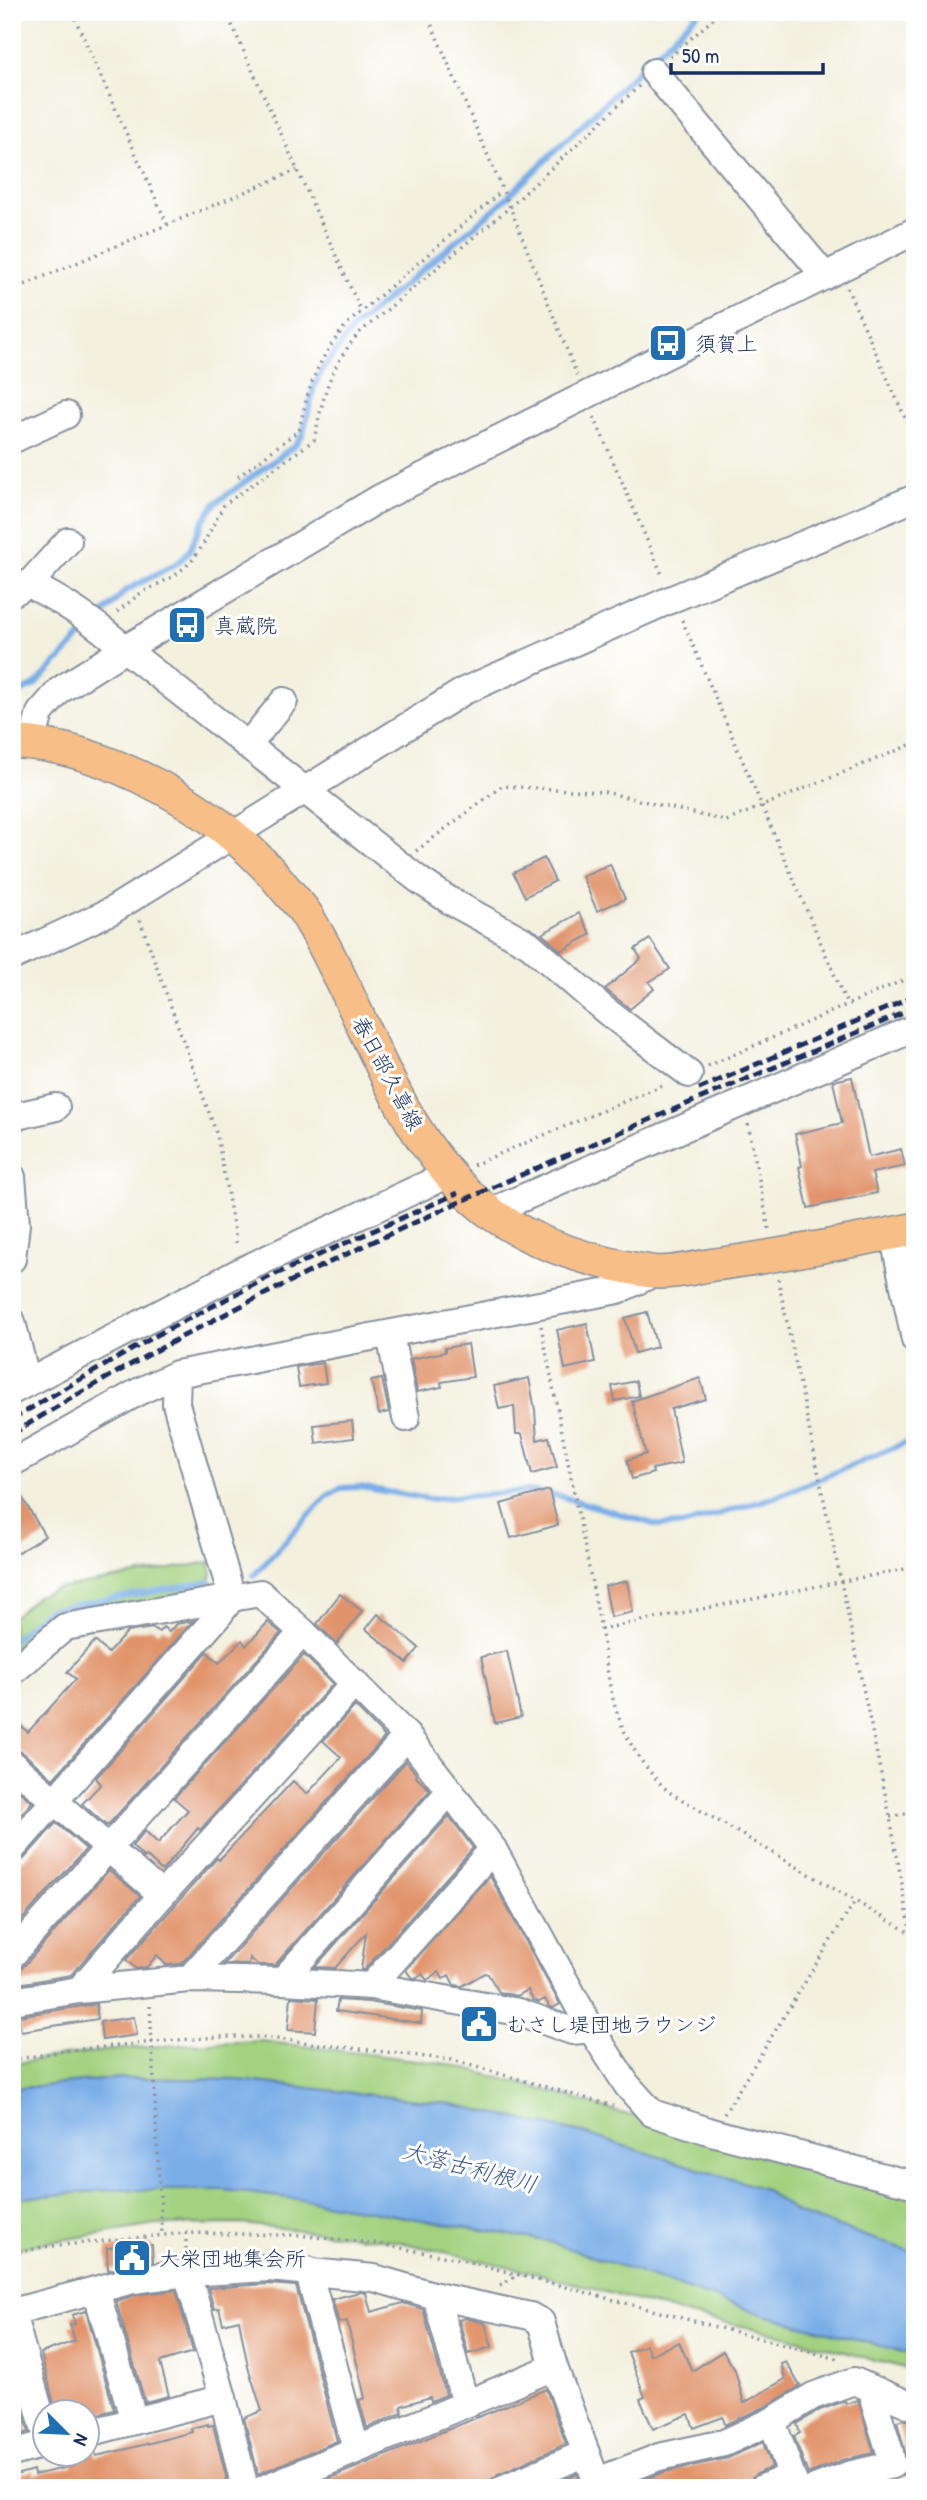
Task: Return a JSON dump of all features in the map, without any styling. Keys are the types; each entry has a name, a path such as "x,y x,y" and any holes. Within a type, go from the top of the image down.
{"main road":[{"name":"春日部久喜線","path":"22,743 78,754 140,776 186,801 233,835 275,876 309,917 412,1125 463,1190 490,1212 537,1240 579,1255 657,1272 774,1257 904,1231"}],"street":[{"path":"654,72 832,273"},
{"path":"22,743 40,713 60,690 380,498 915,231"},
{"path":"12,440 66,415"},
{"path":"12,957 111,911 464,691 672,599 915,498"},
{"path":"68,541 21,588 65,602 100,626 125,649 399,864 452,902 530,944 605,1010 689,1074"},
{"path":"248,745 284,701"},
{"path":"490,1212 915,1028"},
{"path":"12,1117 56,1107"},
{"path":"12,1322 20,1386 241,1271 449,1174"},
{"path":"12,1177 16,1224 12,1259"},
{"path":"904,1231 915,1340"},
{"path":"12,1463 138,1392 177,1374 618,1290 657,1272"},
{"path":"390,1334 406,1418"},
{"path":"12,1849 232,1597 231,1586 176,1405 177,1374"},
{"path":"12,1672 65,1627 260,1593 407,1736 450,1791 493,1849 591,2029 627,2085 652,2113 715,2133 915,2185"},
{"path":"12,1955 303,1632"},
{"path":"79,1990 355,1683"},
{"path":"189,1979 407,1736"},
{"path":"12,1764 162,1895"},
{"path":"282,1981 450,1791"},
{"path":"371,1986 493,1849"},
{"path":"12,2001 79,1990 189,1979 282,1981 371,1986 519,2012 572,2031 591,2029"},
{"path":"187,2267 246,2488"},
{"path":"36,2398 12,2313 187,2267 269,2267 374,2278 436,2296 530,2316 541,2322 554,2367 598,2484 659,2456 724,2443 813,2396 854,2381 915,2407"},
{"path":"308,2270 356,2449"},
{"path":"96,2290 134,2421"},
{"path":"436,2296 465,2403"},
{"path":"265,2488 554,2367"},
{"path":"763,2488 801,2484 892,2465 874,2401 875,2392"},
{"path":"102,2429 223,2398"},
{"path":"772,2420 801,2484"},
{"path":"12,2453 32,2448"},
{"path":"504,2488 586,2453"}],"path":[{"path":"72,12 167,225"},
{"path":"226,12 361,312"},
{"path":"426,12 510,207 585,396 847,1003"},
{"path":"100,626 141,593 174,576 191,562 224,505 314,440 331,373 358,334 510,207 721,12"},
{"path":"12,290 297,170"},
{"path":"237,477 296,435 309,384 317,365 335,339 361,312 502,190"},
{"path":"832,273 915,440"},
{"path":"399,864 502,786 605,792 726,821 915,743"},
{"path":"132,898 217,1135 241,1271"},
{"path":"744,1101 913,1935"},
{"path":"537,1306 617,1714 626,1734 654,1779 669,1792 913,1935"},
{"path":"601,1629 915,1567"},
{"path":"890,1817 915,1812"},
{"path":"715,2133 728,2105 855,1901"},
{"path":"149,1999 162,2235"},
{"path":"12,2060 64,2051 153,2042 218,2037 260,2038 452,2060 615,2106"},
{"path":"186,2233 187,2267"}],"green space":[{"path":"210,1562 212,1575 201,1597 62,1621 12,1662 12,1618 37,1596 57,1589"},
{"path":"261,2041 448,2064 613,2111 915,2190 915,2253 797,2213 764,2189 586,2134 452,2104 238,2080 122,2078 12,2089 12,2064 136,2048"},
{"path":"108,2190 223,2190 312,2201 546,2241 768,2316 915,2355 915,2371 766,2331 688,2315 537,2273 391,2240 242,2224 156,2225 12,2250 12,2199"}],"water":[{"name":"大落古利根川","path":"122,2078 238,2080 452,2104 586,2134 764,2189 797,2213 915,2253 915,2355 768,2316 546,2241 312,2201 223,2190 108,2190 12,2199 12,2089"}],"building":[{"path":"544,858 555,881 525,897 513,873"},
{"path":"610,864 625,899 597,911 582,876"},
{"path":"579,913 591,934 561,951 542,934"},
{"path":"650,939 670,969 649,982 654,989 630,1009 605,989 641,959 635,949"},
{"path":"852,1077 869,1157 901,1149 905,1166 872,1173 877,1193 808,1208 795,1134 842,1123 833,1081"},
{"path":"647,1312 657,1347 635,1353 625,1318"},
{"path":"587,1323 595,1362 565,1369 557,1330"},
{"path":"468,1344 473,1377 441,1382 442,1387 417,1392 411,1359"},
{"path":"323,1363 326,1383 299,1387 296,1367"},
{"path":"529,1378 537,1440 549,1437 557,1467 532,1474 522,1434 516,1434 514,1406 499,1409 494,1386"},
{"path":"700,1378 706,1399 671,1409 682,1463 652,1469 653,1473 632,1479 627,1460 646,1454 632,1401"},
{"path":"382,1379 389,1412 379,1414 371,1381"},
{"path":"636,1381 639,1396 615,1401 612,1386"},
{"path":"352,1421 354,1438 316,1443 314,1425"},
{"path":"12,1480 45,1536 12,1556"},
{"path":"549,1490 558,1525 511,1538 501,1504"},
{"path":"627,1581 633,1612 611,1617 605,1586"},
{"path":"340,1594 362,1611 337,1644 317,1624"},
{"path":"378,1614 419,1648 407,1663 366,1629"},
{"path":"193,1621 53,1779 22,1752 12,1749 12,1718 28,1732 76,1679 67,1672 95,1641 108,1653 127,1632 153,1628 159,1632 163,1627 169,1632 176,1624"},
{"path":"268,1622 281,1633 108,1825 82,1804 101,1784 96,1778 207,1652 219,1663 242,1640 246,1646"},
{"path":"507,1651 521,1717 495,1723 481,1657"},
{"path":"304,1655 333,1684 200,1830 198,1828 162,1871 132,1846 145,1831 158,1843 188,1810 174,1798"},
{"path":"355,1706 385,1737 181,1964 166,1965 157,1955 147,1967 136,1969 126,1960 217,1858 219,1860 293,1781 307,1794 339,1760 341,1757 323,1741"},
{"path":"406,1761 416,1777 430,1790 275,1965 258,1965 250,1958 249,1965 224,1964"},
{"path":"12,1785 32,1802 12,1825"},
{"path":"449,1816 473,1848 364,1970 361,1970 366,1933 335,1968 315,1967"},
{"path":"56,1823 86,1849 18,1924 12,1919 12,1864 24,1859"},
{"path":"109,1870 140,1896 71,1975 12,1985 12,1974 24,1966"},
{"path":"490,1876 560,2004 553,2008 545,1999 539,2002 533,2000 528,1990 517,1996 499,1992 485,1973 462,1986 454,1985 449,1975 443,1979 439,1972 427,1980 422,1974 411,1977 406,1970"},
{"path":"291,1997 318,1999 315,2032 288,2030"},
{"path":"338,2000 422,2011 421,2023 336,2011"},
{"path":"96,2004 98,2019 21,2031 18,2016"},
{"path":"134,2017 137,2035 102,2040 100,2022"},
{"path":"152,2245 153,2262 108,2270 107,2248"},
{"path":"268,2284 296,2286 337,2441 258,2474 244,2418 262,2411 248,2367 239,2320 223,2324 219,2308 214,2309 208,2288"},
{"path":"176,2290 193,2352 160,2362 169,2396 145,2402 116,2301 136,2295"},
{"path":"366,2293 371,2312 403,2303 423,2309 446,2395 431,2401 430,2397 401,2406 402,2413 367,2428 359,2400 365,2398 347,2321 339,2323 332,2299"},
{"path":"86,2311 114,2410 102,2413 102,2398 52,2398 41,2353 75,2341 70,2325 75,2324 72,2315"},
{"path":"465,2318 485,2323 492,2347 468,2354 459,2320"},
{"path":"679,2342 692,2371 723,2351 735,2370 744,2403 785,2379 781,2364 786,2362 800,2386 765,2407 725,2425 723,2417 694,2428 689,2414 653,2429 640,2399 645,2397 628,2352 646,2345 650,2355"},
{"path":"12,2372 29,2432 12,2437"},
{"path":"546,2389 566,2444 498,2474 491,2480 471,2488 306,2488"},
{"path":"858,2400 874,2453 842,2460 808,2474 794,2436 800,2433 797,2424 820,2410 845,2401 846,2404"},
{"path":"904,2419 910,2422 915,2438 915,2472 903,2476 908,2463 897,2421"},
{"path":"213,2425 229,2488 12,2488 12,2476 33,2470 34,2475 64,2468 102,2468 102,2455 192,2432 191,2428"},
{"path":"763,2442 772,2467 750,2480 724,2488 623,2488 664,2472 728,2458"},
{"path":"577,2474 582,2488 562,2488 560,2481"}],"waterway":[{"path":"99,619 125,591 179,562 189,551 204,519 216,503 294,446 303,434 314,387 322,370 353,328 499,205 699,12"},
{"path":"12,696 35,685 89,629"},
{"path":"254,1575 326,1497 340,1488 360,1487 429,1499 529,1491 563,1497 657,1525 683,1525 778,1496 915,1439"},
{"path":"12,1641 47,1610 210,1582"}],"railway":[{"path":"699,1089 915,996"},
{"path":"12,1434 120,1371 230,1312 342,1257 570,1154 915,1008"},
{"path":"12,1419 157,1335 267,1278 458,1193"}],"place":[{"name":"須賀上","path":"668,343"},
{"name":"真蔵院","path":"187,625"},
{"name":"むさし堤団地ラウンジ","path":"479,2024"},
{"name":"大栄団地集会所","path":"132,2258"}]}
